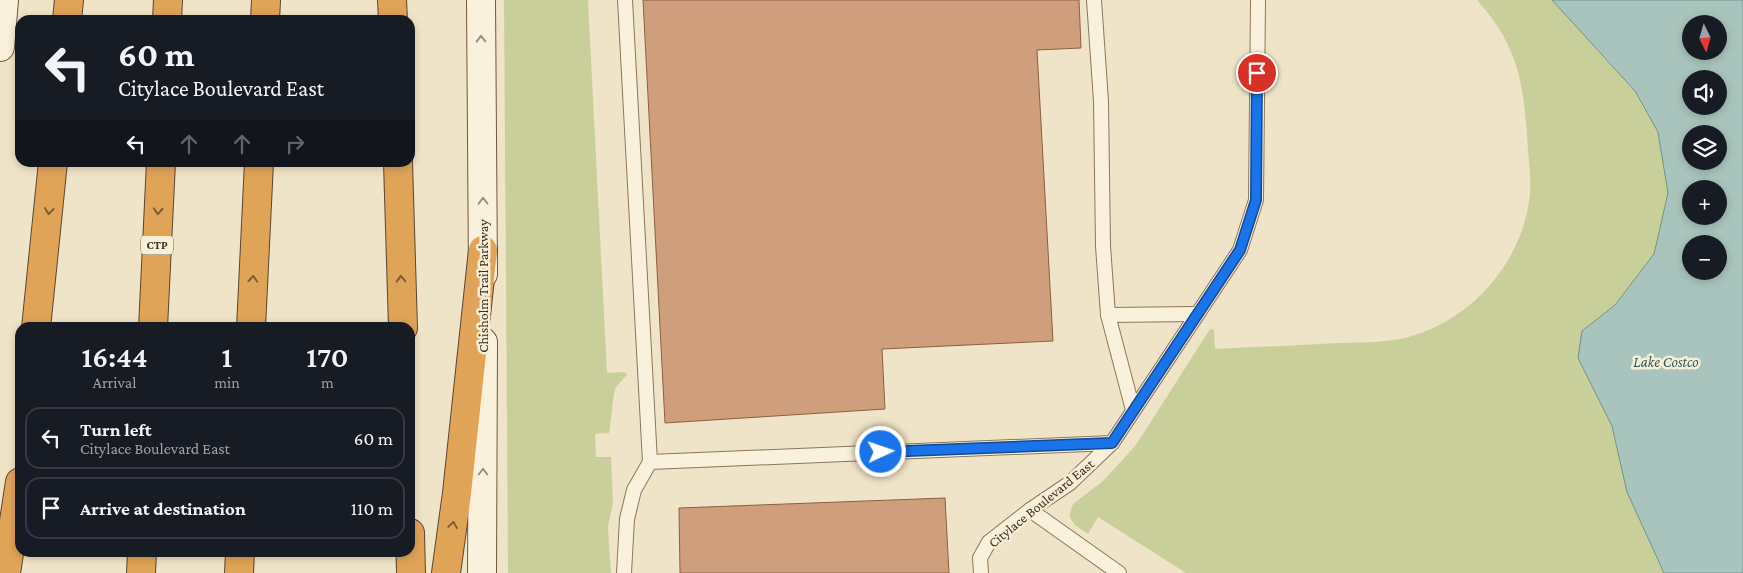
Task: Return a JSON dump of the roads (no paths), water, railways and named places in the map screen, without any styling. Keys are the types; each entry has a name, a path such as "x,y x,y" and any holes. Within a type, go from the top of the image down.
{"highway":[{"path":"68,15 69,0"},
{"path":"167,15 168,0"},
{"path":"266,0 266,15"},
{"path":"392,0 393,15"},
{"path":"37,322 52,167"},
{"name":"CTP","path":"153,322 161,167"},
{"path":"251,322 259,167"},
{"path":"398,167 403,322"},
{"path":"446,573 457,493 483,250"},
{"path":"0,509 5,573"},
{"path":"5,573 15,512"},
{"path":"141,573 142,557"},
{"path":"240,557 240,573"},
{"path":"411,557 411,573"}],"main road":[{"path":"0,47 4,0"},
{"name":"Chisholm Trail Parkway","path":"481,0 483,250 482,573"}],"lane":[{"path":"624,573 629,509 634,490 650,462 625,0"},
{"path":"1094,0 1101,102 1102,228 1108,315 1133,410"},
{"name":"Citylace Boulevard East","path":"981,573 980,558 989,542 1030,510 1070,483 1112,443 1240,250 1256,200 1258,0"},
{"path":"1108,315 1196,314"},
{"path":"650,462 1112,443"},
{"path":"1030,510 1119,573"}],"water":[{"name":"Lake Costco","path":"1552,0 1743,0 1743,573 1664,573 1627,492 1612,426 1578,358 1582,331 1615,305 1654,254 1668,193 1658,132 1635,91"}]}
